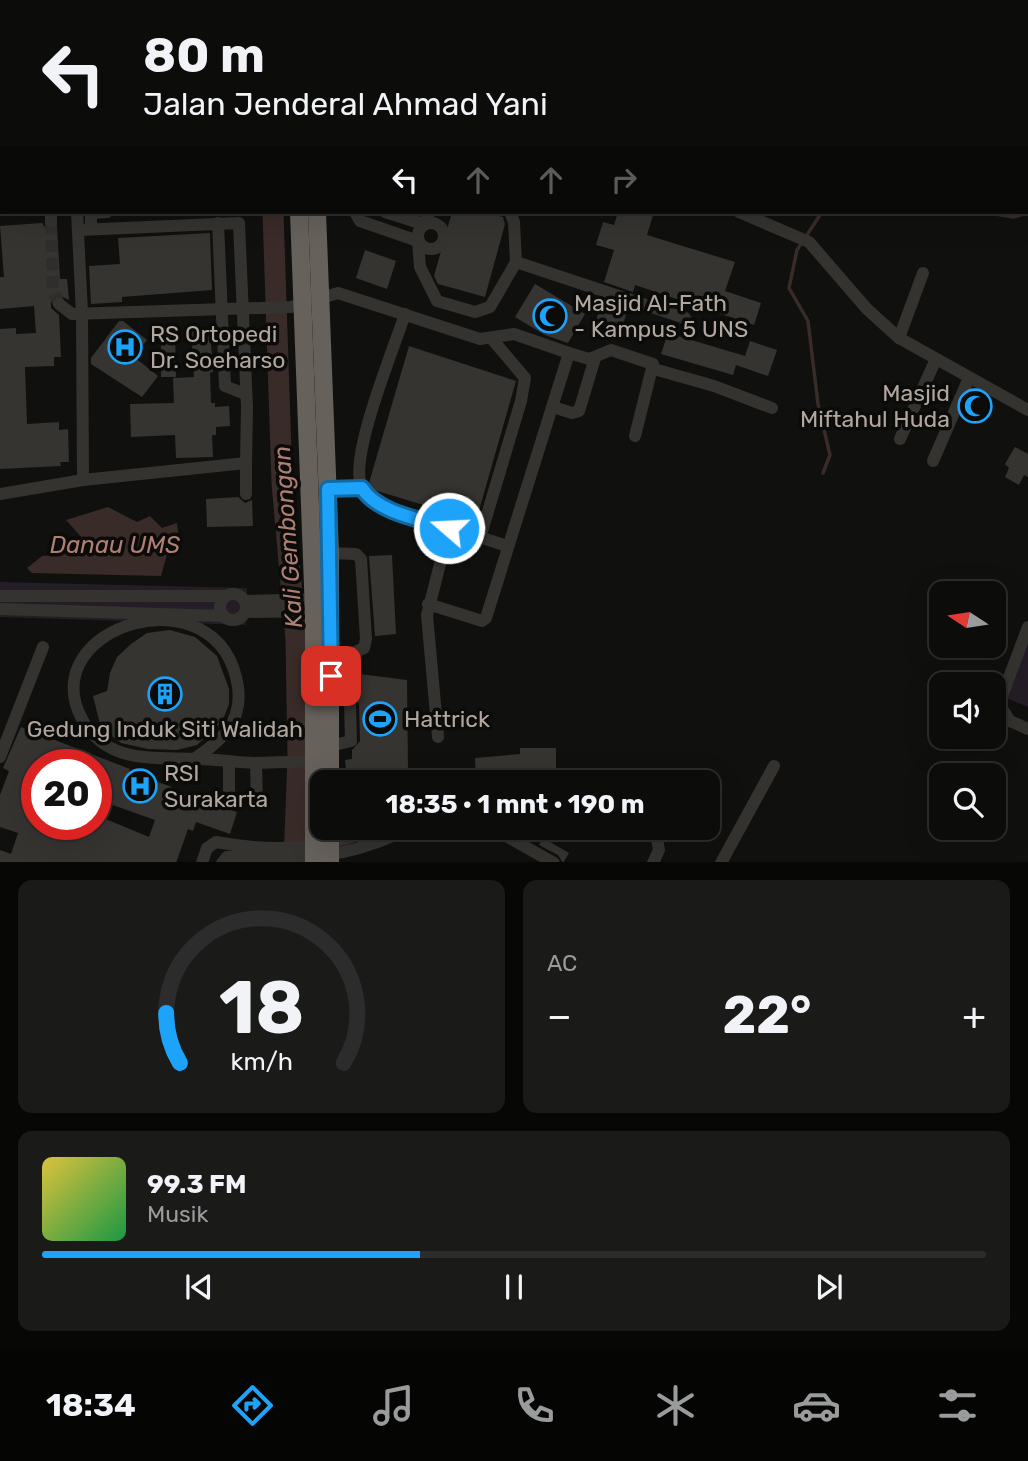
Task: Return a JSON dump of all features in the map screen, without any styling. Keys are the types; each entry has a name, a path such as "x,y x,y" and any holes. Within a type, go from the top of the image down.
{"highway":[{"path":"299,214 314,606 309,762 317,851"},
{"path":"317,214 304,303 326,399 330,553 314,606 331,654 330,770"},
{"path":"307,400 326,399"}],"street":[{"path":"78,214 85,230"},
{"path":"83,480 82,313 85,230 90,214"},
{"path":"356,214 360,221 418,241 427,249 439,247 443,242 443,231 435,222 423,224 391,214"},
{"path":"429,214 417,235 418,260 431,292 437,301 475,312 486,310 516,262 514,222 511,214"},
{"path":"745,214 810,242 867,309 899,338 1028,410"},
{"path":"85,230 193,218 218,223 239,217 246,308 246,494"},
{"path":"218,223 225,386 245,394"},
{"path":"516,262 685,318"},
{"path":"899,338 923,273"},
{"path":"59,304 68,313 246,308 304,303 344,294 480,339 514,334 582,358 594,358 611,350 652,363 654,369 635,436"},
{"path":"405,314 359,463 362,488 366,496 381,505 507,546"},
{"path":"480,538 522,401 525,378 492,339"},
{"path":"428,604 485,620 569,353"},
{"path":"553,407 572,413 579,411 594,358"},
{"path":"900,439 936,359"},
{"path":"654,369 715,386 772,408"},
{"path":"933,461 969,378"},
{"path":"0,494 83,480 246,463"},
{"path":"328,489 362,488"},
{"path":"438,737 428,604 449,528"},
{"path":"330,553 356,554 361,559 366,639 363,648 353,653 331,654"},
{"path":"0,596 236,594 245,606"},
{"path":"224,617 220,607 225,596"},
{"path":"245,606 314,606"},
{"path":"0,609 238,619 245,606"},
{"path":"194,758 223,738 238,708 239,692 234,670 214,638 198,627 174,617 136,621 122,626 90,649 78,669 75,700 81,718 91,732 116,751 145,759 309,762"},
{"path":"1028,627 999,705 1010,721 1028,729"},
{"path":"0,757 43,647"},
{"path":"229,761 229,793"},
{"path":"256,763 257,802"},
{"path":"722,862 774,766"},
{"path":"317,851 345,840"},
{"path":"224,862 232,857 367,848 384,840"},
{"path":"513,840 552,862"},
{"path":"653,862 659,850 657,840"},
{"path":"202,862 207,848 216,842 268,854"}],"shaded area":[{"path":"0,582 247,588 246,625 0,617"},
{"path":"1028,645 1028,707 1006,698"}],"water":[{"name":"Danau UMS","path":"108,507 137,522 150,516 162,528 177,523 180,547 168,551 161,576 32,573 27,568 42,556 58,555 83,539 66,520"}],"building":[{"path":"451,214 492,214 503,217 505,224 485,297 438,284 434,276"},
{"path":"617,214 653,214 647,235 735,262 725,291 761,303 754,325 635,285 633,292 604,282 614,250 596,245 603,222 614,225"},
{"path":"42,223 47,230 57,228 60,279 67,279 69,300 59,295 51,302 51,308 59,315 61,357 54,357 54,366 25,367 27,424 59,422 59,430 68,429 69,462 60,462 61,466 0,469 0,329 16,328 16,334 36,333 34,306 0,309 0,277 4,277 0,226"},
{"path":"210,233 212,290 122,297 122,302 91,304 89,266 120,264 118,238"},
{"path":"365,250 396,261 387,289 356,278"},
{"name":"Masjid Al-Fath - Kampus 5 UNS","path":"535,284 585,314 568,343 545,335 515,317"},
{"path":"603,300 628,308 622,328 596,320"},
{"path":"119,321 123,321 147,340 134,357 158,376 142,397 91,364 91,358"},
{"path":"210,328 213,372 210,373 211,403 215,403 215,407 229,406 230,426 216,427 216,435 212,435 213,457 176,458 175,435 131,437 130,404 174,403 173,378 194,377 191,329"},
{"path":"668,333 745,356 750,341 777,350 768,376 736,365 733,375 661,354"},
{"path":"161,334 175,334 176,377 161,377"},
{"path":"409,346 516,381 476,521 374,490 369,483"},
{"name":"Masjid Miftahul Huda","path":"972,393 988,398 981,418 963,415"},
{"path":"1015,447 1028,454 1028,477 1024,475 1019,485 1005,477 1009,468 1005,464"},
{"path":"238,497 245,503 252,500 253,526 207,527 206,499"},
{"path":"392,555 396,634 375,636 369,556"},
{"name":"Gedung Induk Siti Walidah","path":"170,630 195,637 217,656 229,689 229,704 222,722 197,745 177,750 148,749 121,743 101,728 93,696 107,691 110,673 117,657 131,644 147,633"},
{"name":"Hattrick","path":"352,673 407,680 408,769 346,770 345,760 352,759 352,750 360,741 359,704 352,694"},
{"path":"21,727 78,749 21,749 21,840 112,840 112,822 149,837 155,820 112,805 112,762 130,769 129,772 172,787 171,789 237,812 230,834 196,822 193,831 188,829 176,862 0,862 0,850 11,854 18,833 0,827 0,795 9,771 3,768"},
{"path":"520,748 556,748 556,770 476,770 475,758 520,754"},
{"path":"542,840 569,853 564,862 558,855 539,845"}],"waterway":[{"name":"Kali Gembongan","path":"273,214 282,483 296,639 298,757 294,862"},
{"path":"821,214 797,250 789,288 808,321 818,404 830,455 823,473"},
{"path":"996,214 1013,217 1024,214"}],"tunnel":[{"path":"51,222 53,290 59,304"}],"place":[{"name":"Masjid Al-Fath - Kampus 5 UNS","path":"550,316"},
{"name":"RS Ortopedi Dr. Soeharso","path":"125,347"},
{"name":"Masjid Miftahul Huda","path":"975,406"},
{"name":"Gedung Induk Siti Walidah","path":"165,694"},
{"name":"Hattrick","path":"380,719"},
{"name":"RSI Surakarta","path":"140,786"}],"route":[{"path":"331,676 328,489 362,488 366,496 381,505 449,528"}]}
